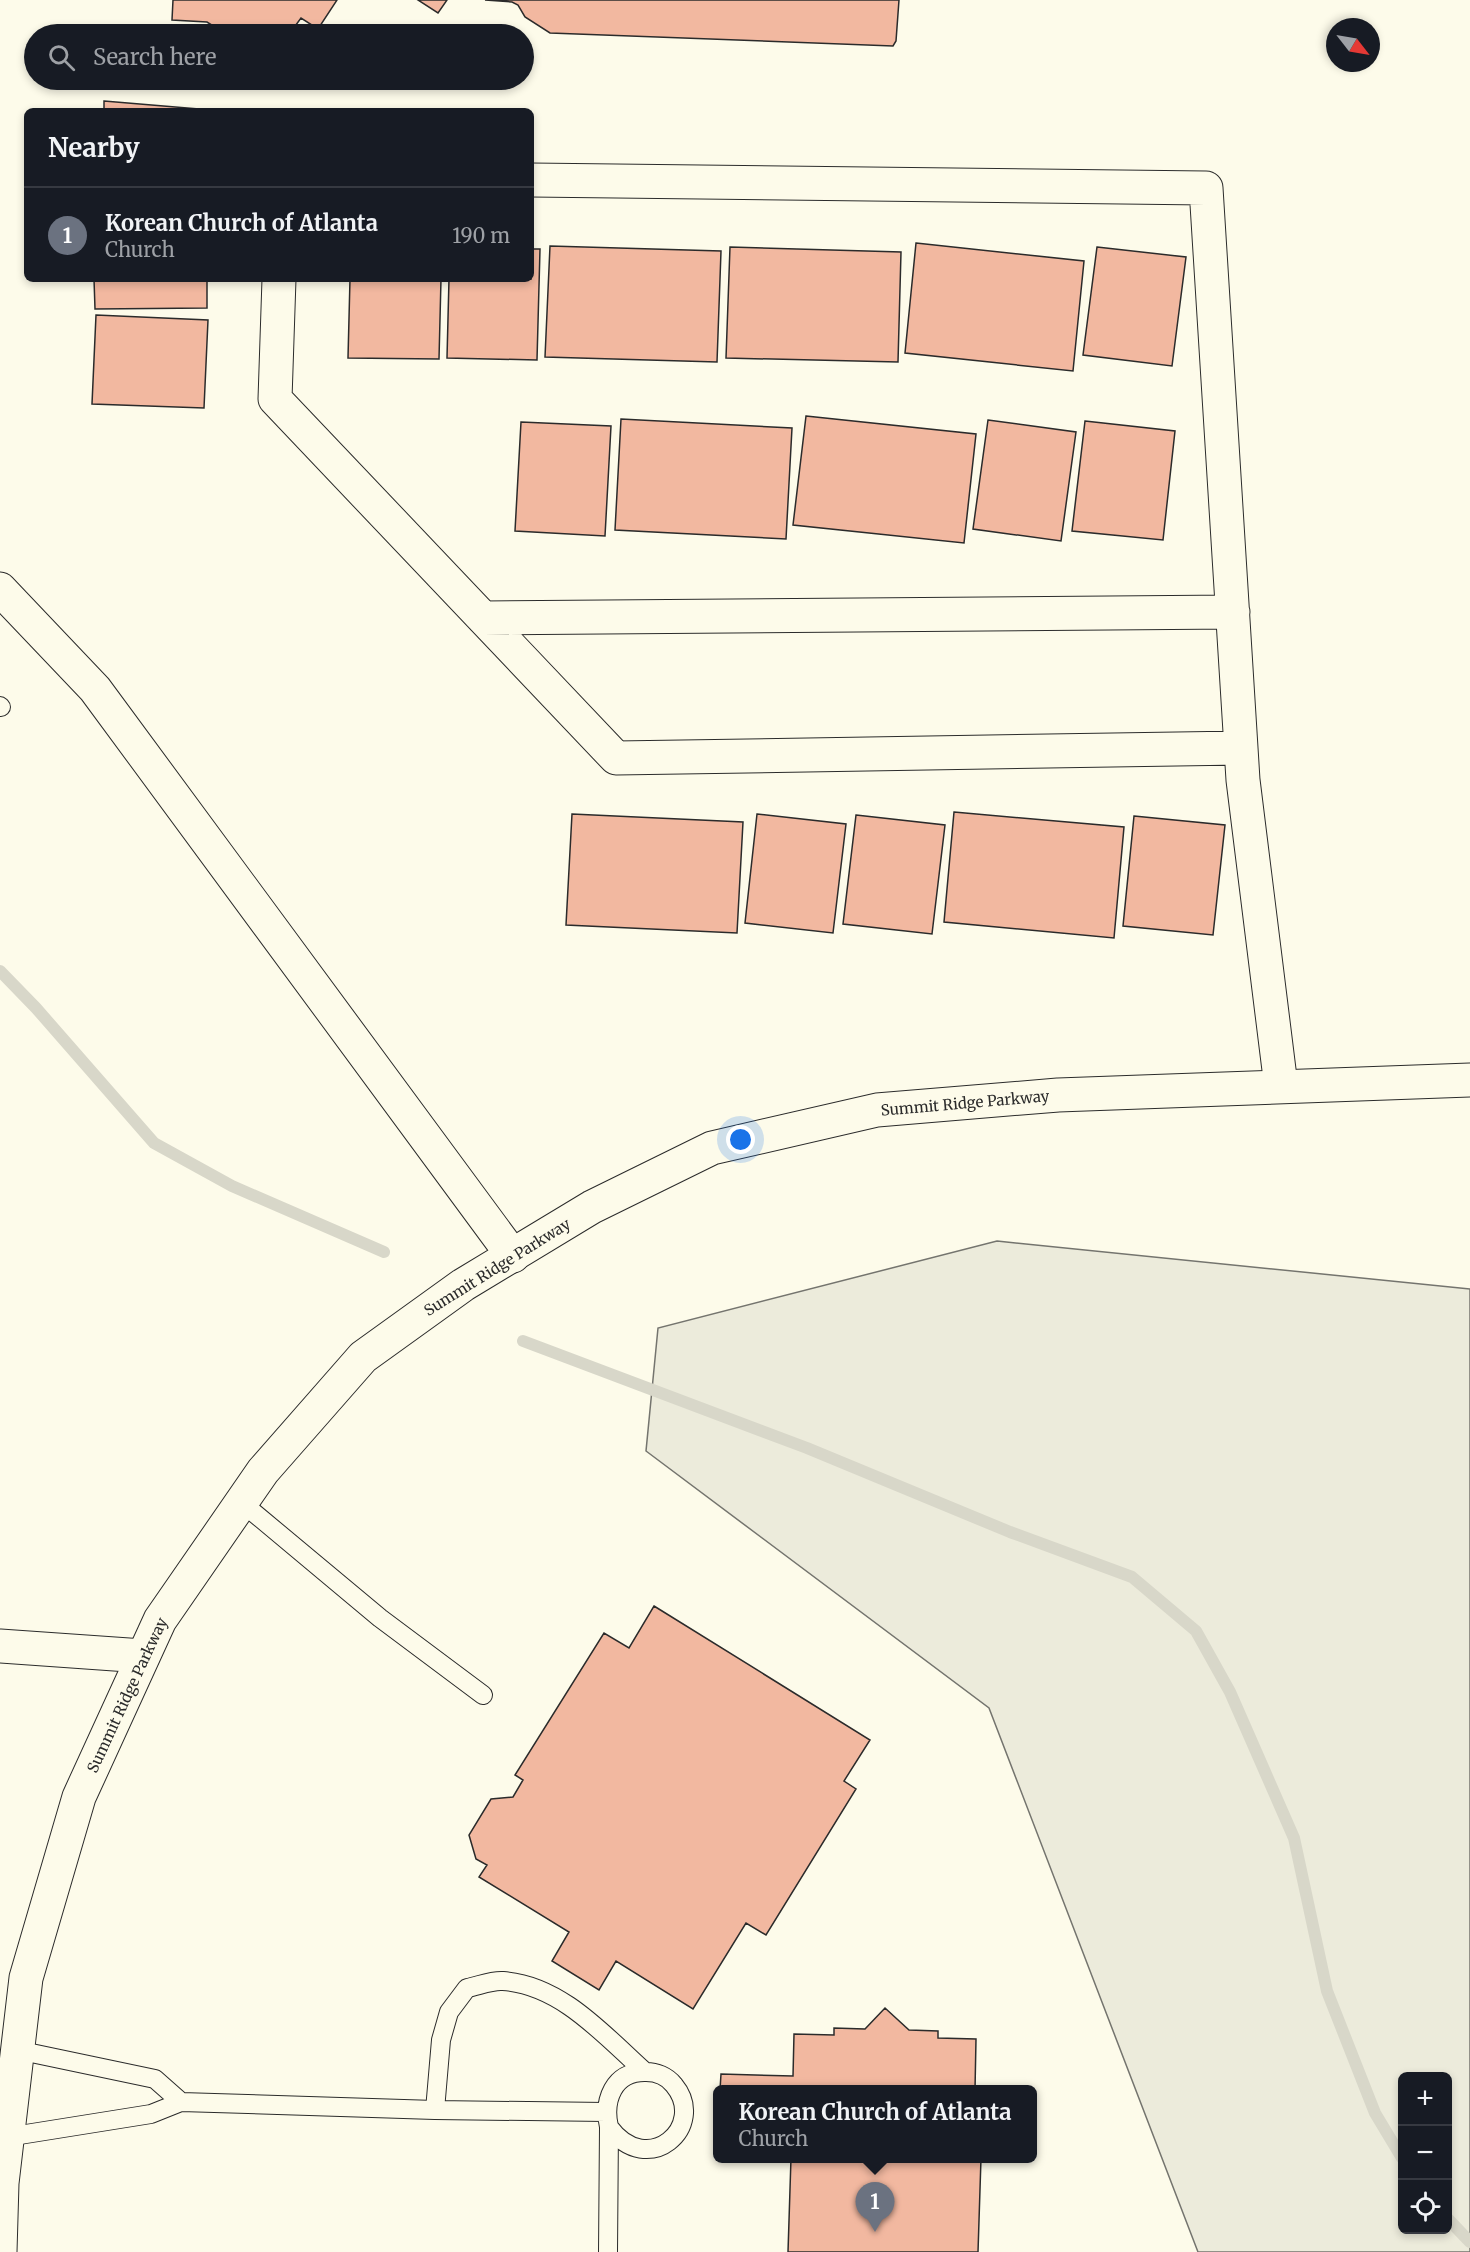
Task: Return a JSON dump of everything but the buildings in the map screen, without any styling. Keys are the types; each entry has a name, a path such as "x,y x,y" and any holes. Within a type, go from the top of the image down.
{"street":[{"path":"534,180 1206,188 1241,748 1264,963 1281,1086"},
{"path":"279,282 275,399 616,758 1241,748"},
{"path":"0,589 95,689 513,1256"},
{"path":"483,618 1233,612"},
{"name":"Summit Ridge Parkway","path":"0,2252 2,2183 26,1978 79,1797 160,1620 263,1471 363,1357 464,1285 592,1208 712,1148 877,1110 1058,1095 1470,1080"},
{"path":"0,1646 144,1656"}],"lane":[{"path":"241,1502 380,1618 483,1695"},
{"path":"435,2110 441,2040 449,2012 467,1988 502,1981 535,1988 579,2012 644,2071"},
{"path":"17,2050 155,2079 181,2102"},
{"path":"608,2120 619,2140 632,2148 647,2150 662,2146 674,2137 682,2124 685,2109 681,2094 672,2082 659,2073 644,2071 628,2075 616,2084 608,2097 608,2120 608,2252"},
{"path":"7,2137 151,2114 181,2102 435,2110 608,2120"}],"shaded area":[{"path":"997,1241 1470,1289 1470,2252 1198,2252 989,1708 646,1451 658,1328"}],"waterway":[{"path":"0,971 36,1008 154,1143 232,1186 384,1252"},
{"path":"523,1341 807,1448 1010,1532 1132,1577 1196,1631 1230,1692 1294,1838 1327,1991 1375,2113 1398,2151"},
{"path":"1452,2223 1470,2242"}],"place":[{"name":"Korean Church of Atlanta","path":"875,2232"}]}
